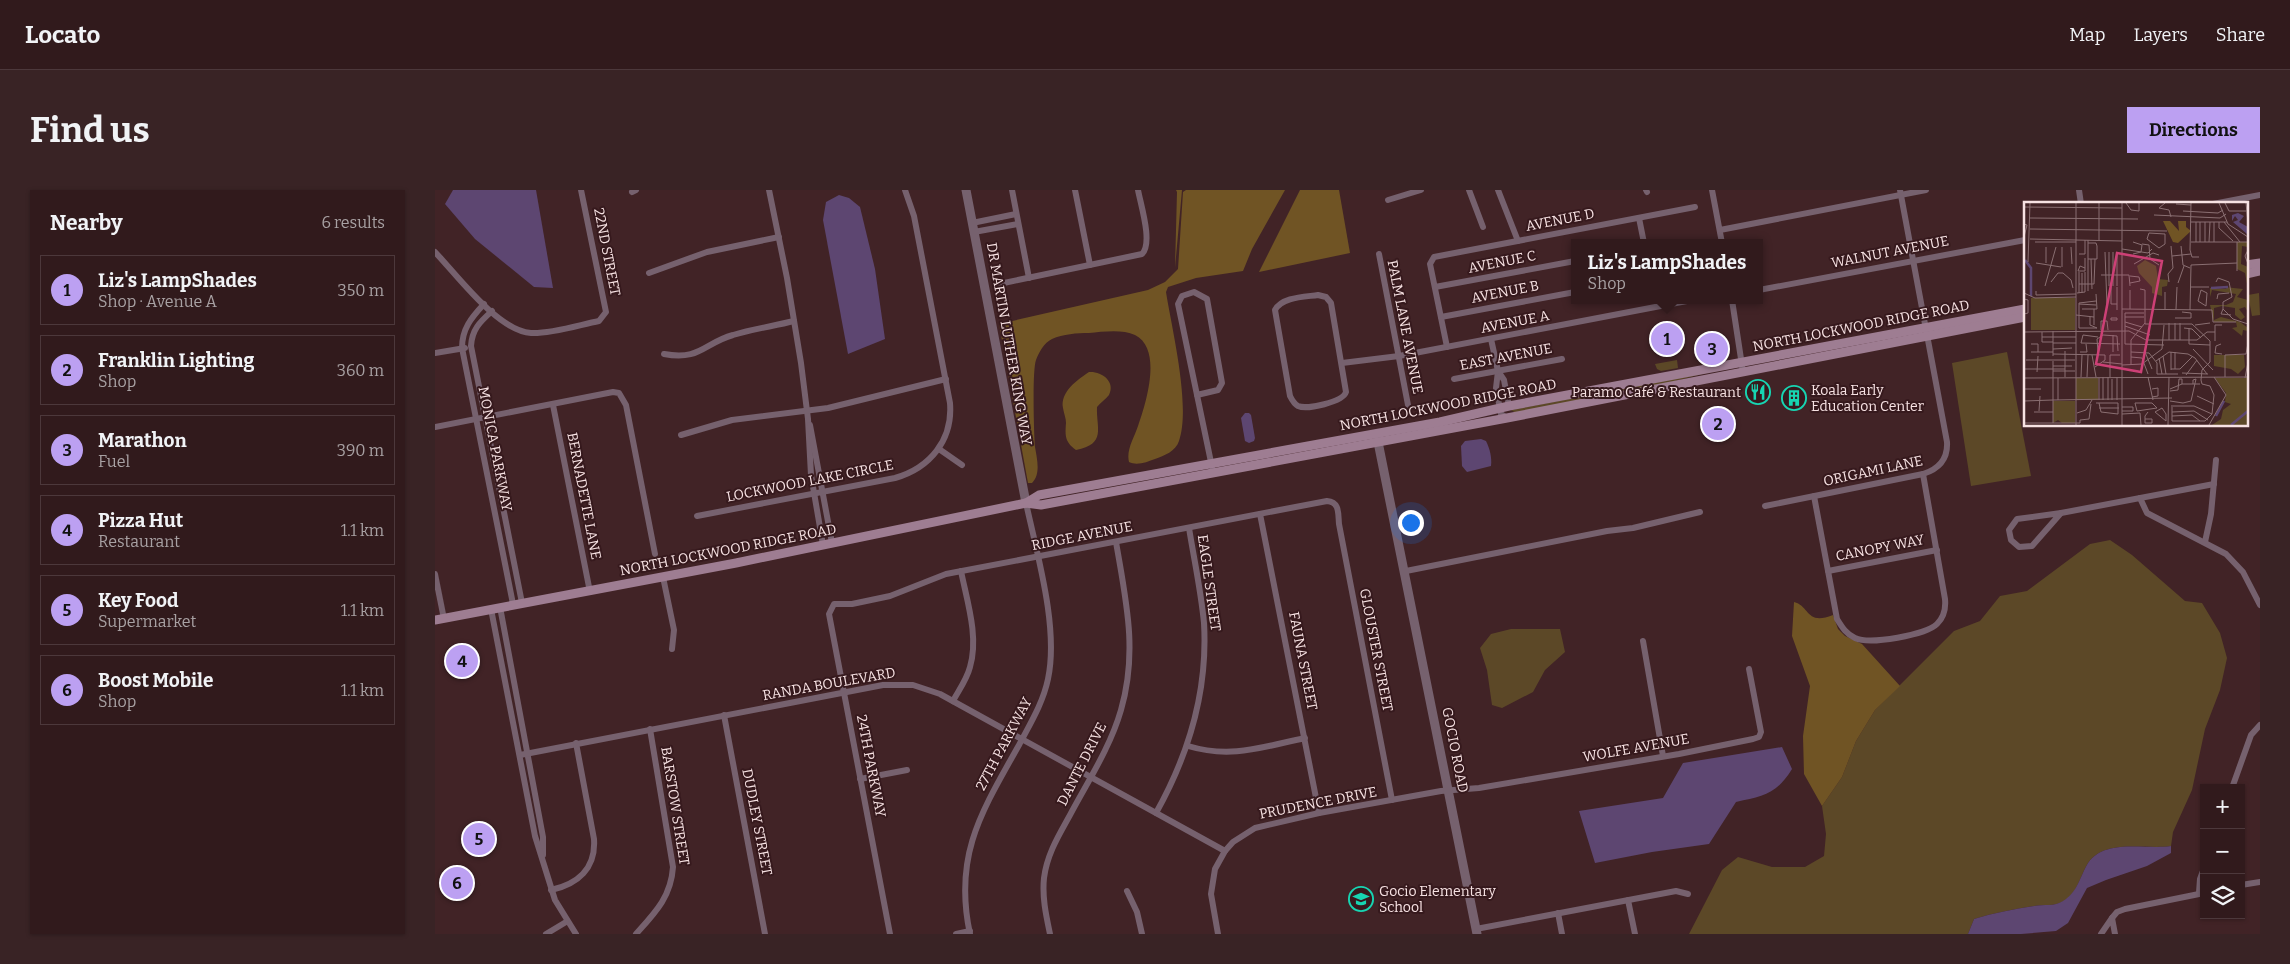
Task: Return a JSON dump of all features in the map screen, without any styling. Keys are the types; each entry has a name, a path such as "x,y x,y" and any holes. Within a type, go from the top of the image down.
{"main road":[{"path":"2247,265 2260,262"},
{"path":"2247,274 2260,272"},
{"name":"NORTH LOCKWOOD RIDGE ROAD","path":"1926,332 2024,309"},
{"name":"NORTH LOCKWOOD RIDGE ROAD","path":"439,620 590,592 1026,503 1041,505 1213,468 1504,412 1926,332 2024,317"},
{"name":"NORTH LOCKWOOD RIDGE ROAD","path":"1377,437 1460,426 1504,412"}],"street":[{"name":"22ND STREET","path":"492,311 510,326 530,333 599,321 603,318 606,312 581,190"},
{"path":"769,190 794,321 808,419 814,493 828,544"},
{"name":"LOCKWOOD LAKE CIRCLE","path":"697,516 906,475 927,463 939,449 945,438 951,418 950,403 911,202 905,190"},
{"name":"DR MARTIN LUTHER KING WAY","path":"966,190 1026,503"},
{"path":"1012,190 1029,278"},
{"path":"1075,190 1090,265"},
{"path":"999,284 1139,255 1146,251 1148,240 1138,190"},
{"path":"1469,190 1483,227"},
{"path":"1498,190 1518,242"},
{"path":"1712,190 1721,239"},
{"path":"1720,230 1900,192 1926,190"},
{"path":"1388,200 1417,191"},
{"name":"ORIGAMI LANE","path":"1765,506 1933,471 1940,465 1947,450 1900,192"},
{"path":"2223,202 2260,195"},
{"name":"AVENUE D","path":"1435,287 1431,260 1437,256 1695,207"},
{"path":"972,223 1016,214"},
{"path":"1639,218 1643,239"},
{"path":"974,232 1018,224"},
{"path":"649,273 707,252 779,237"},
{"name":"WALNUT AVENUE","path":"1763,289 2024,240"},
{"path":"435,252 492,311 475,327 471,338 471,346 435,353"},
{"name":"PALM LANE AVENUE","path":"1379,254 1408,405"},
{"name":"AVENUE C","path":"1435,287 1571,262"},
{"path":"1435,287 1447,347"},
{"path":"1197,395 1218,390 1222,383 1207,298 1194,292 1182,296 1177,304 1213,468"},
{"name":"AVENUE B","path":"1441,317 1571,293"},
{"path":"1318,294 1329,299 1342,364 1347,388 1343,398 1303,407 1295,404 1291,396 1275,313 1278,304 1318,294"},
{"name":"MONICA PARKWAY","path":"484,304 468,321 462,340 462,348 518,604"},
{"name":"AVENUE A","path":"1342,364 1399,356 1491,339 1656,304"},
{"path":"1733,304 1742,367"},
{"path":"664,354 676,357 695,354 733,334 794,321"},
{"path":"1491,339 1498,371 1504,380 1504,412"},
{"name":"MONICA PARKWAY","path":"471,346 486,417 518,604"},
{"name":"EAST AVENUE","path":"1454,379 1561,359"},
{"path":"681,435 732,420 807,411 846,404 915,385 946,379"},
{"path":"435,427 613,392 619,393 623,398 655,554"},
{"name":"BERNADETTE LANE","path":"553,405 590,592"},
{"path":"808,419 813,433 828,544"},
{"name":"GOCIO ROAD","path":"1377,437 1406,571 1476,932"},
{"path":"939,449 962,465"},
{"path":"2205,542 2211,514 2216,460"},
{"path":"1815,496 1837,619 1848,634 1865,641 1914,633 1932,628 1943,616 1945,599 1923,474"},
{"path":"2061,513 2032,546 2019,547 2011,540 2009,530 2017,519 2061,513 2214,484"},
{"path":"2140,498 2147,513 2226,554 2251,584 2260,605"},
{"name":"RIDGE AVENUE","path":"834,604 852,604 890,596 937,577 1037,557 1329,501 1336,505"},
{"name":"27TH PARKWAY","path":"970,933 965,910 964,888 971,843 983,810 1042,700 1051,659 1050,623 1026,503"},
{"name":"GLOUSTER STREET","path":"1336,505 1392,800"},
{"path":"1406,571 1591,534 1633,528 1699,512"},
{"name":"FAUNA STREET","path":"1261,514 1319,813"},
{"name":"EAGLE STREET","path":"1156,813 1173,783 1188,746 1200,697 1204,645 1201,598 1189,528"},
{"name":"DANTE DRIVE","path":"1050,934 1043,896 1046,867 1053,845 1091,777 1117,724 1125,692 1130,658 1128,612 1116,542"},
{"name":"CANOPY WAY","path":"1829,572 1937,550"},
{"path":"953,701 968,674 973,652 972,632 961,572"},
{"path":"435,574 439,620"},
{"path":"663,577 674,630 672,648"},
{"name":"24TH PARKWAY","path":"834,604 829,610 829,619 890,934"},
{"path":"496,608 543,838 543,864"},
{"path":"496,608 535,836 551,890 567,922 576,934"},
{"path":"1643,641 1663,756"},
{"name":"WOLFE AVENUE","path":"1449,791 1479,788 1663,756 1759,737 1761,732 1749,669"},
{"name":"RANDA BOULEVARD","path":"520,755 843,692 883,685 907,684 934,691 1225,851"},
{"name":"DUDLEY STREET","path":"724,715 765,934"},
{"path":"2233,784 2251,735 2260,725"},
{"name":"BARSTOW STREET","path":"636,934 663,904 671,885 673,867 649,729"},
{"path":"1188,746 1215,752 1231,753 1305,738"},
{"path":"551,890 568,885 580,878 589,866 594,852 594,839 576,743"},
{"path":"860,779 907,770"},
{"name":"PRUDENCE DRIVE","path":"1218,934 1211,901 1211,888 1215,868 1225,851 1235,840 1255,828 1319,813 1449,791"},
{"path":"2245,884 2260,882"},
{"path":"1127,891 1137,912 1142,934"},
{"path":"1476,932 1559,913 1676,891 1688,894"},
{"path":"2101,934 2117,912 2200,893"},
{"path":"1628,900 1635,934"},
{"path":"1559,913 1562,934"},
{"path":"2112,918 2115,934"},
{"path":"546,934 567,922"},
{"path":"955,934 970,933"}],"shaded area":[{"path":"453,190 536,190 553,288 534,287 475,239 445,204"},
{"path":"1176,190 1182,190 1175,268 1177,192"},
{"path":"1186,190 1285,190 1252,249 1243,271 1196,278 1168,287 1166,292 1182,388 1182,426 1177,445 1169,453 1152,460 1139,464 1129,462 1129,448 1145,404 1150,377 1148,352 1143,342 1135,335 1118,331 1061,336 1047,343 1040,351 1036,360 1034,402 1037,475 1032,483 1028,483 999,324 1148,290 1165,282 1178,269 1183,192"},
{"path":"1300,190 1339,190 1350,253 1259,272"},
{"path":"839,195 849,198 860,207 875,269 885,339 848,354 823,220 826,202"},
{"path":"2259,293 2260,315 2252,316 2248,295"},
{"path":"2007,352 2031,476 1971,486 1952,363"},
{"path":"1677,360 1678,368 1661,371 1657,369 1655,364"},
{"path":"1089,372 1098,373 1106,378 1111,385 1111,390 1109,395 1097,407 1098,434 1096,439 1092,444 1076,450 1067,438 1063,402 1070,387"},
{"path":"1710,372 1660,385 1516,413 1511,410"},
{"path":"1245,413 1251,415 1255,438 1254,441 1249,443 1245,441 1241,418"},
{"path":"1481,439 1486,441 1489,447 1491,466 1467,472 1462,466 1461,446 1465,441"},
{"path":"2110,540 2132,555 2185,601 2202,603 2220,633 2227,658 2220,690 2205,729 2192,790 2173,832 2171,846 2127,847 2105,850 2095,855 2088,863 2073,893 2064,901 2053,905 2038,905 1974,919 1968,934 1689,934 1722,870 1738,857 1772,867 1805,867 1824,856 1826,834 1822,806 1842,777 1856,741 1875,710 1954,631 1980,621 2000,596 2027,591 2090,544"},
{"path":"1794,602 1803,607 1813,617 1824,618 1833,615 1838,629 1845,636 1862,644 1900,686 1875,710 1856,741 1842,777 1822,806 1804,774 1803,736 1810,686 1792,636"},
{"path":"1511,629 1560,629 1565,652 1545,670 1533,692 1502,708 1492,705 1487,670 1480,648 1491,634"},
{"path":"1782,747 1792,769 1786,778 1768,793 1736,802 1709,844 1595,863 1579,811 1663,798 1683,763"},
{"path":"2171,846 2171,853 2147,866 2087,888 2068,923 2056,931 2021,934 1968,934 1974,919 2011,910 2060,903 2072,893 2088,863 2095,855 2105,850 2126,847"}],"place":[{"name":"Liz's LampShades","path":"1667,339"},
{"name":"Marathon","path":"1712,349"},
{"name":"Paramo Café & Restaurant","path":"1758,392"},
{"name":"Koala Early Education Center","path":"1794,398"},
{"name":"Franklin Lighting","path":"1718,424"},
{"name":"Pizza Hut","path":"462,661"},
{"name":"Key Food","path":"479,839"},
{"name":"Boost Mobile","path":"457,883"},
{"name":"Gocio Elementary School","path":"1361,899"}]}
